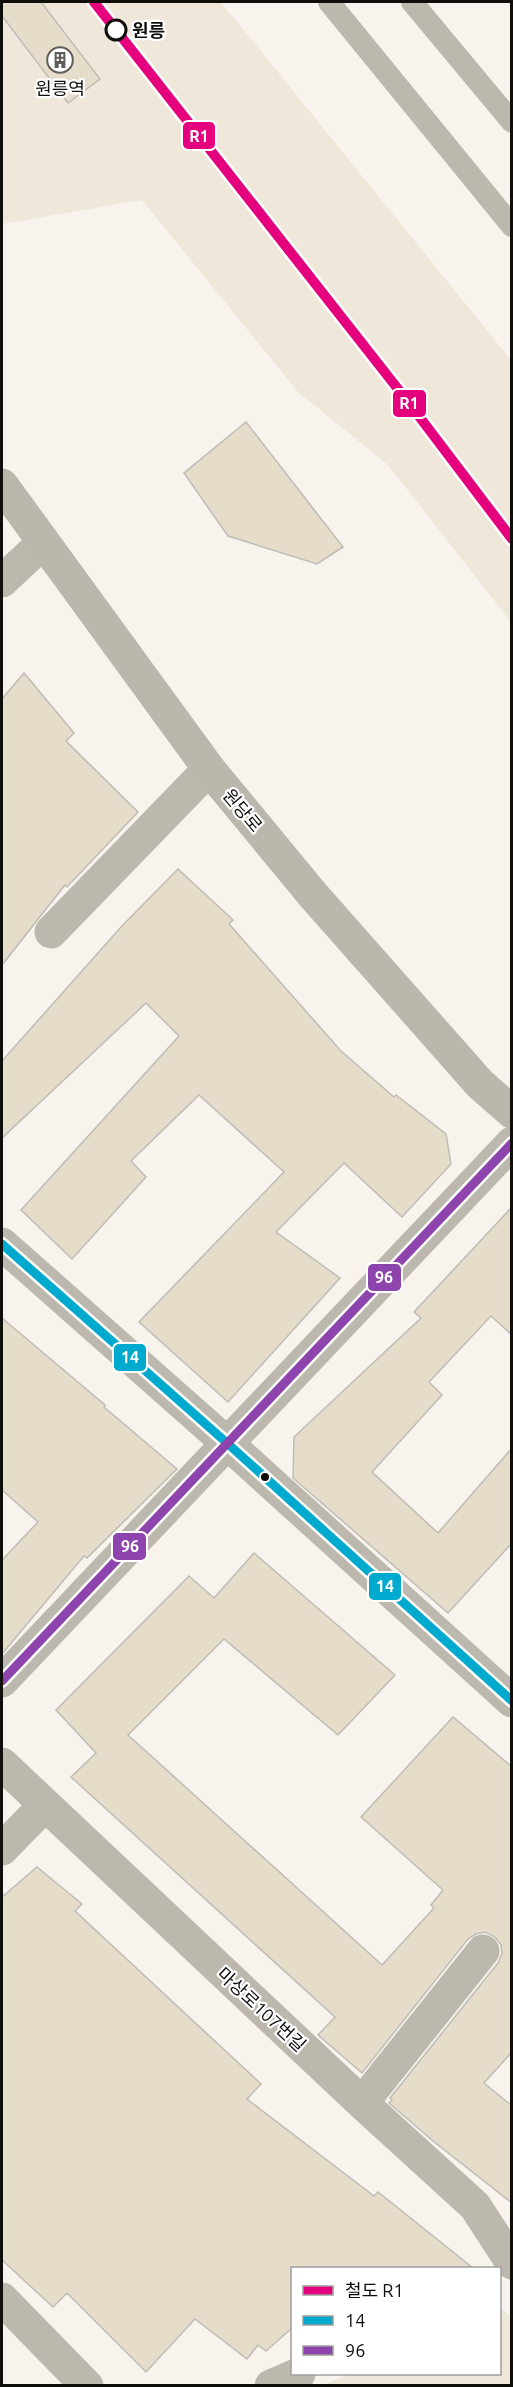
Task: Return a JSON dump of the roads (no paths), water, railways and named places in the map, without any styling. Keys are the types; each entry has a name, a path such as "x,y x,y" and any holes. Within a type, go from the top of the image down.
{"main road":[{"name":"원당로","path":"2,485 209,769 313,896 480,1084 512,1112"}],"street":[{"path":"2,580 43,543"},
{"path":"51,932 209,769"},
{"path":"2,1681 512,1143"},
{"path":"2,1244 227,1443 512,1701"},
{"name":"마상로107번길","path":"2,1764 362,2103 475,2206 512,2263"},
{"path":"2,1849 45,1805"},
{"path":"362,2103 483,1951"},
{"path":"2,2299 87,2385"},
{"path":"271,2385 294,2375"}],"lane":[{"path":"329,2 512,226"},
{"path":"412,2 512,122"}],"rail line":[{"name":"R1","path":"94,2 409,403 512,539"}],"place":[{"name":"원릉","path":"116,30"},
{"name":"원릉역","path":"60,60"}]}
